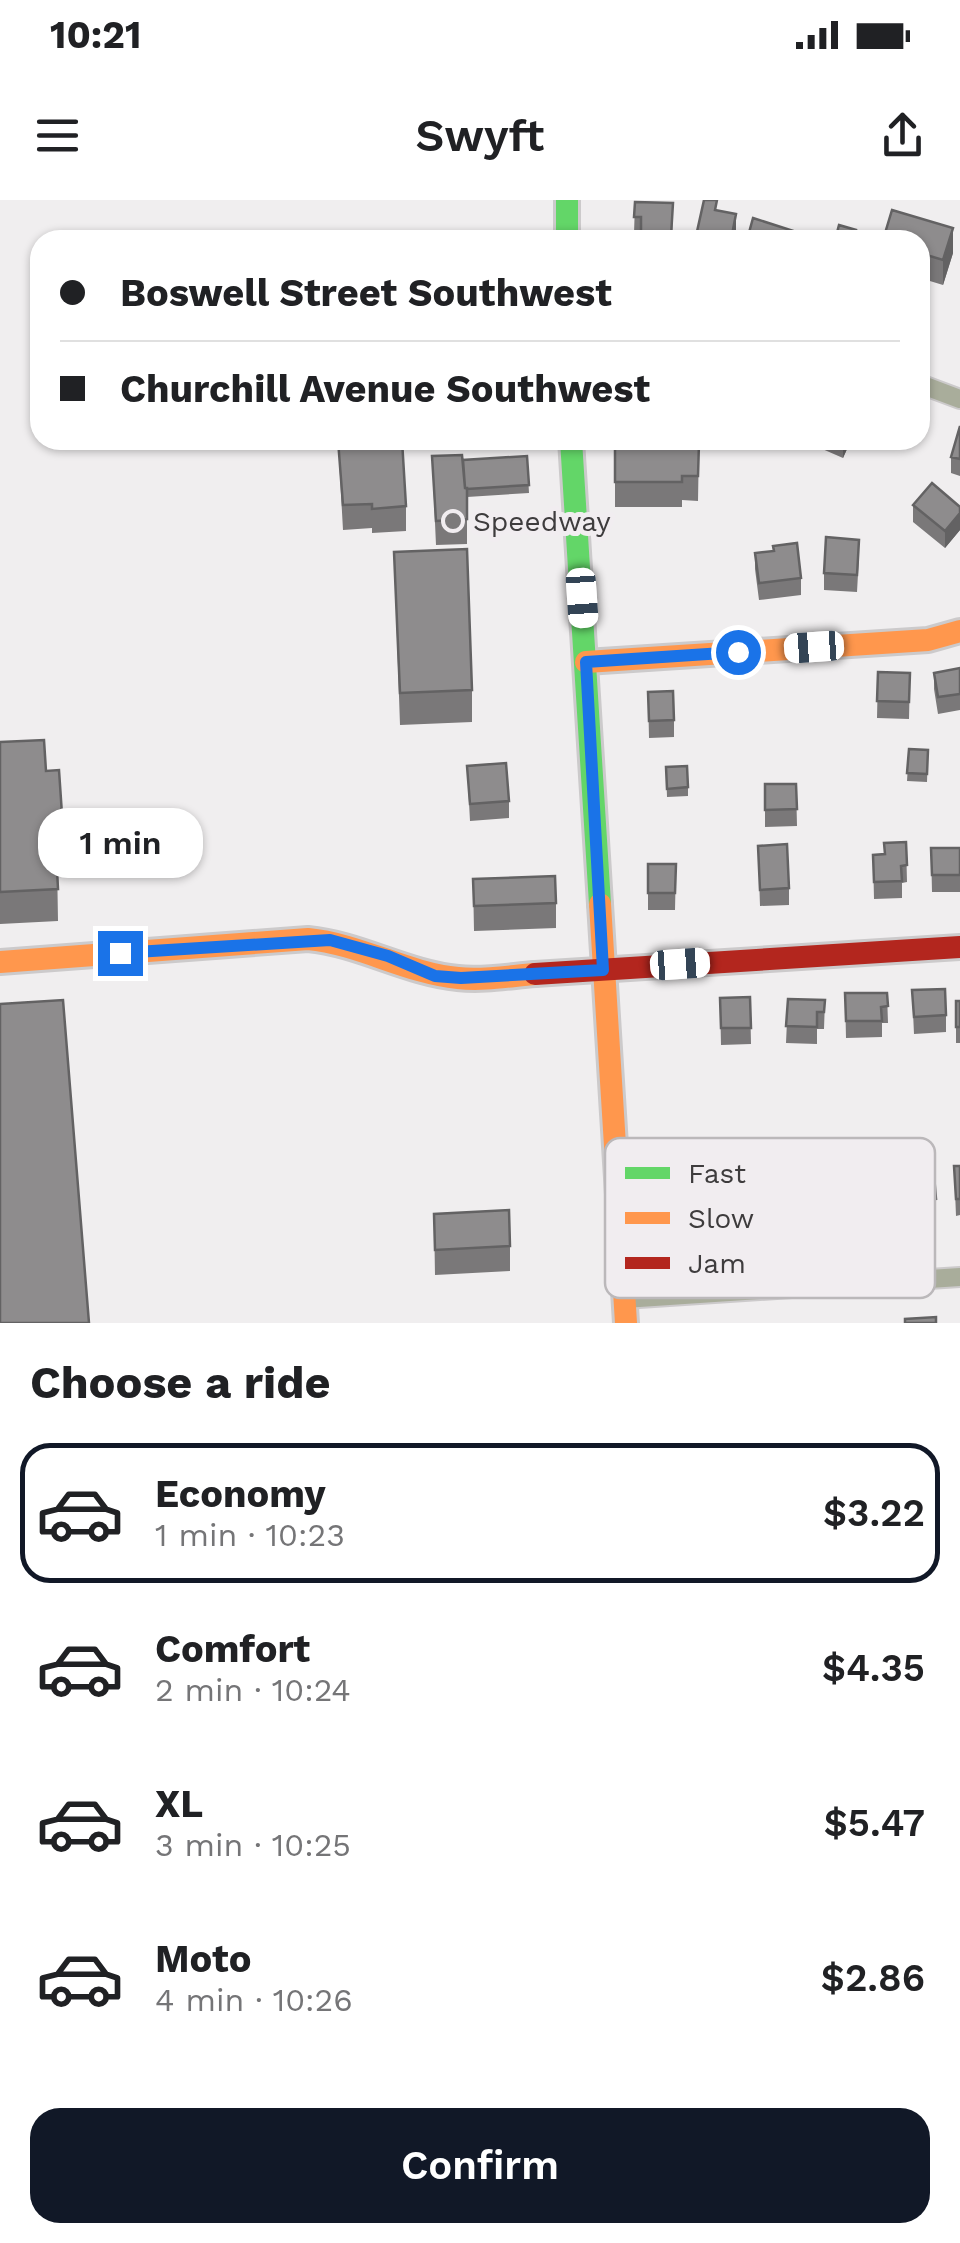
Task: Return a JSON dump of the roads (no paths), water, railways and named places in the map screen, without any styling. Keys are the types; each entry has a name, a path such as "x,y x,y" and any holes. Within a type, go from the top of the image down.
{"street":[{"path":"567,230 568,200"},
{"path":"930,388 960,400"},
{"path":"572,450 614,1138"},
{"path":"586,662 928,640 960,631"},
{"path":"0,962 308,939 330,940 388,956 435,976 461,978 960,946"},
{"path":"935,1279 960,1277"},
{"path":"626,1323 624,1299 639,1298"}],"place":[{"name":"Speedway","path":"453,521"}]}
